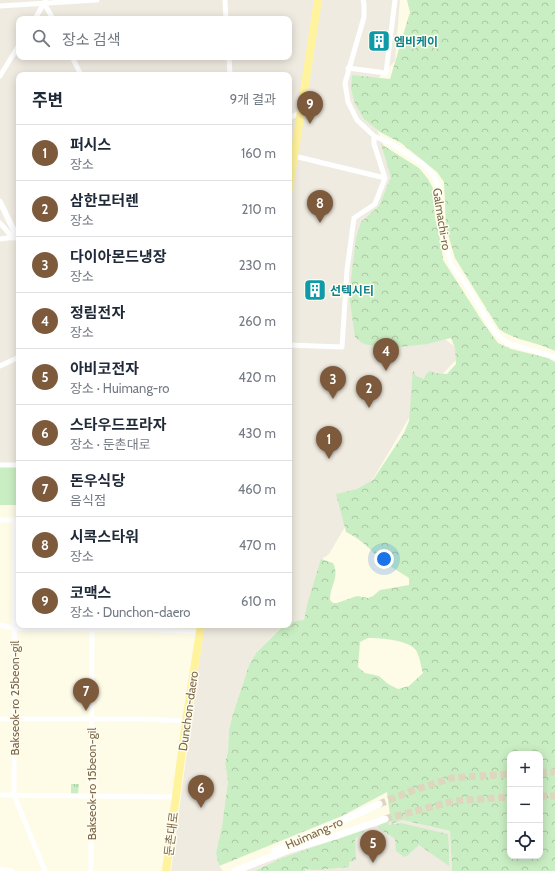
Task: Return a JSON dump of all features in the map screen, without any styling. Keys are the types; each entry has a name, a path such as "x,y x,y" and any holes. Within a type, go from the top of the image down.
{"main road":[{"path":"292,169 318,0"},
{"name":"Dunchon-daero","path":"176,797 200,629"},
{"name":"둔촌대로","path":"167,870 176,797"},
{"name":"Huimang-ro","path":"251,865 284,846 379,804"},
{"name":"Huimang-ro","path":"235,871 288,850 385,819"}],"street":[{"path":"0,6 45,2 97,0"},
{"path":"225,0 226,16"},
{"name":"Galmachi-ro","path":"363,0 364,17 348,68 345,83 348,102 357,120 374,136 392,144 423,164 434,176 439,188 442,230 451,264 494,331 507,342 555,357"},
{"path":"348,68 386,73 395,0"},
{"path":"37,16 45,2"},
{"path":"45,2 52,16"},
{"path":"0,76 16,50"},
{"path":"74,60 80,72"},
{"path":"229,60 230,72"},
{"path":"292,117 300,113"},
{"path":"292,345 342,347 347,270 354,218 374,204 385,178 374,144 374,136"},
{"path":"294,156 385,178"},
{"path":"0,202 16,236"},
{"path":"0,223 16,237"},
{"path":"0,239 16,238"},
{"path":"0,366 16,359"},
{"path":"0,465 16,465"},
{"path":"0,520 16,520"},
{"name":"Bakseok-ro 25beon-gil","path":"16,556 14,628 14,795 45,871"},
{"path":"0,625 14,628"},
{"name":"Bakseok-ro 15beon-gil","path":"91,871 92,628"},
{"path":"114,628 157,630 200,629"},
{"path":"0,719 143,719 186,721"},
{"path":"0,795 176,797"},
{"path":"0,868 12,871"}],"shaded area":[{"path":"0,0 400,0 395,61 363,94 395,174 436,332 463,353 423,394 329,554 322,559 304,621 292,622 292,72 16,72 16,465 0,465"},
{"path":"204,628 280,628 256,653 249,665 232,717 225,763 228,781 222,826 216,853 219,866 223,871 171,871"},
{"path":"390,818 391,823 402,820 450,831 452,871 245,871 289,850"}],"green space":[{"path":"407,0 555,0 555,351 541,345 519,339 499,329 455,258 446,227 444,182 437,172 401,143 380,132 364,119 355,104 351,88 352,75 390,79 410,12"},
{"path":"381,144 419,168 428,179 433,188 435,218 441,243 443,260 498,343 511,349 548,358 555,362 555,871 452,871 450,831 402,820 391,824 387,792 342,816 219,866 216,853 222,826 228,781 225,763 228,751 229,730 249,665 256,653 281,628 292,628 292,622 304,620 321,559 333,563 335,568 335,577 330,595 330,600 333,603 357,596 368,598 380,590 409,585 409,578 385,563 367,546 346,532 336,494 357,489 373,480 404,433 409,421 413,370 416,376 424,379 426,374 430,371 447,374 456,364 455,348 451,338 427,344 400,347 368,345 362,343 355,337 349,295 356,238 361,222 379,206 391,177","holes":["368,638 395,640 414,648 419,657 423,673 409,686 398,689 388,684 379,676 365,673 358,667 360,642"]},
{"path":"16,466 16,505 0,505 0,467"},
{"path":"71,784 79,784 78,794 71,794"},
{"path":"388,820 389,825 401,823 448,834 449,866 419,845 404,857 396,851 395,839 377,827"},
{"path":"365,829 355,839 356,860 349,862 349,867 317,870 305,869 305,871 255,871 282,858"}],"tunnel":[{"path":"543,773 555,772"},
{"path":"379,804 414,790 452,778 507,774"},
{"path":"543,796 555,796"},
{"path":"385,819 454,801 507,797"}],"place":[{"name":"엠비케이","path":"379,41"},
{"name":"코맥스","path":"310,124"},
{"name":"시콕스타워","path":"320,223"},
{"name":"선텍시티","path":"315,290"},
{"name":"정림전자","path":"386,371"},
{"name":"다이아몬드냉장","path":"333,399"},
{"name":"삼한모터렌","path":"369,408"},
{"name":"퍼시스","path":"329,459"},
{"name":"돈우식당","path":"86,711"},
{"name":"스타우드프라자","path":"201,808"},
{"name":"아비코전자","path":"373,863"}]}
